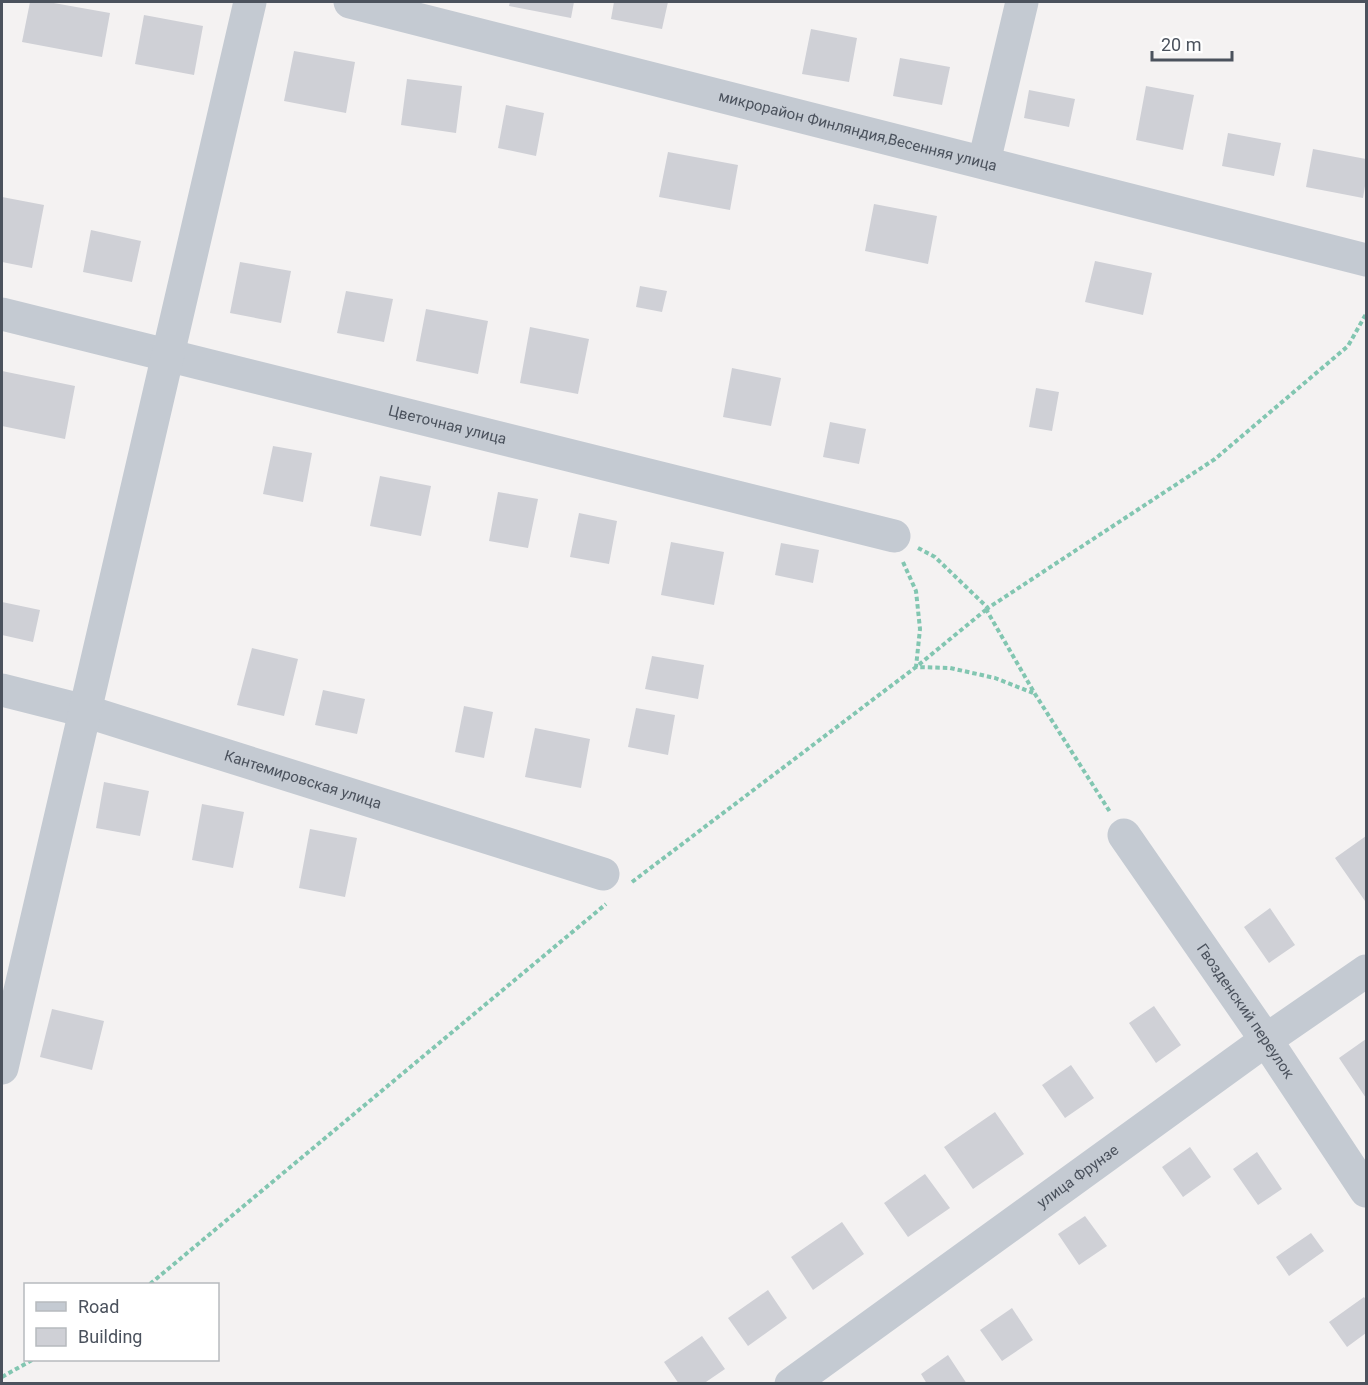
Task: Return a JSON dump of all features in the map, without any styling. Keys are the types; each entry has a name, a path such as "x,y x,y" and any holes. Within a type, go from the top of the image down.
{"street":[{"path":"2,1068 250,2"},
{"name":"микрорайон Финляндия,Весенняя улица","path":"350,2 1366,260"},
{"path":"984,162 1022,2"},
{"name":"Цветочная улица","path":"2,314 894,536"},
{"name":"Кантемировская улица","path":"2,690 85,711 608,886"},
{"name":"Гвозденский переулок","path":"1124,835 1266,1040 1366,1191"},
{"name":"улица Фрунзе","path":"791,1383 1266,1040 1366,971"}],"path":[{"path":"151,1283 608,886 632,882 916,667 988,608 1215,459 1348,346 1366,314"},
{"path":"894,536 935,557 988,608 987,611 1035,694 1124,835"},
{"path":"894,536 916,591 920,629 916,667"},
{"path":"916,667 950,668 995,678 1035,694"},
{"path":"2,1377 29,1361"}],"building":[{"path":"30,2 48,2 110,13 102,57 22,42"},
{"path":"510,2 574,2 571,18 509,6"},
{"path":"614,2 668,2 662,29 611,19"},
{"path":"144,15 203,26 194,75 135,64"},
{"path":"811,29 857,38 849,82 802,74"},
{"path":"294,51 355,62 346,113 284,101"},
{"path":"900,58 950,67 942,105 893,96"},
{"path":"407,79 462,86 456,133 401,125"},
{"path":"1146,86 1194,95 1183,150 1136,140"},
{"path":"1029,90 1075,99 1069,127 1024,118"},
{"path":"506,105 544,113 536,156 498,148"},
{"path":"1228,133 1281,143 1274,176 1222,166"},
{"path":"1313,149 1366,159 1363,198 1306,187"},
{"path":"668,152 738,165 730,210 659,197"},
{"path":"2,197 44,205 32,268 2,262"},
{"path":"874,204 937,216 928,264 865,251"},
{"path":"91,230 141,241 132,282 83,272"},
{"path":"1095,261 1152,273 1143,315 1085,302"},
{"path":"240,262 291,271 281,323 230,313"},
{"path":"640,286 667,291 662,312 636,307"},
{"path":"346,291 393,299 384,342 337,333"},
{"path":"426,309 488,321 478,374 416,361"},
{"path":"530,327 589,339 578,394 520,383"},
{"path":"732,368 781,378 771,426 723,417"},
{"path":"2,371 75,386 65,439 2,426"},
{"path":"1036,388 1059,392 1052,431 1029,427"},
{"path":"830,422 866,429 859,464 823,457"},
{"path":"273,446 312,453 303,502 263,494"},
{"path":"380,476 431,486 421,536 370,526"},
{"path":"498,492 538,499 528,548 489,541"},
{"path":"579,513 617,521 609,564 570,557"},
{"path":"671,542 724,552 714,605 661,595"},
{"path":"781,543 819,550 813,583 775,575"},
{"path":"2,602 40,610 33,642 2,635"},
{"path":"252,648 298,659 284,716 237,705"},
{"path":"652,656 704,665 698,699 645,689"},
{"path":"323,690 365,699 357,734 315,725"},
{"path":"464,706 493,712 484,758 455,752"},
{"path":"636,708 675,715 668,755 628,747"},
{"path":"535,728 590,739 581,788 525,777"},
{"path":"104,782 149,791 140,836 96,828"},
{"path":"202,804 244,812 233,868 192,860"},
{"path":"310,829 357,838 345,897 299,888"},
{"path":"1366,836 1366,900 1365,901 1335,858"},
{"path":"1270,908 1295,945 1269,963 1244,927"},
{"path":"1154,1006 1181,1045 1156,1063 1129,1023"},
{"path":"52,1009 104,1021 92,1070 40,1057"},
{"path":"1366,1039 1366,1098 1339,1058"},
{"path":"1071,1065 1094,1098 1065,1118 1042,1085"},
{"path":"995,1112 1024,1154 973,1189 944,1147"},
{"path":"1190,1147 1211,1177 1183,1197 1162,1167"},
{"path":"1257,1152 1282,1189 1258,1205 1233,1169"},
{"path":"925,1174 950,1208 908,1237 884,1203"},
{"path":"1085,1216 1107,1246 1079,1265 1058,1234"},
{"path":"842,1222 864,1254 813,1290 791,1257"},
{"path":"1311,1233 1324,1251 1289,1276 1276,1257"},
{"path":"768,1290 787,1318 748,1346 728,1318"},
{"path":"1364,1297 1366,1300 1366,1333 1347,1347 1329,1322"},
{"path":"1012,1308 1033,1340 1002,1361 980,1330"},
{"path":"702,1336 725,1369 703,1384 679,1384 664,1362"},
{"path":"948,1355 967,1384 927,1384 921,1374"}]}
